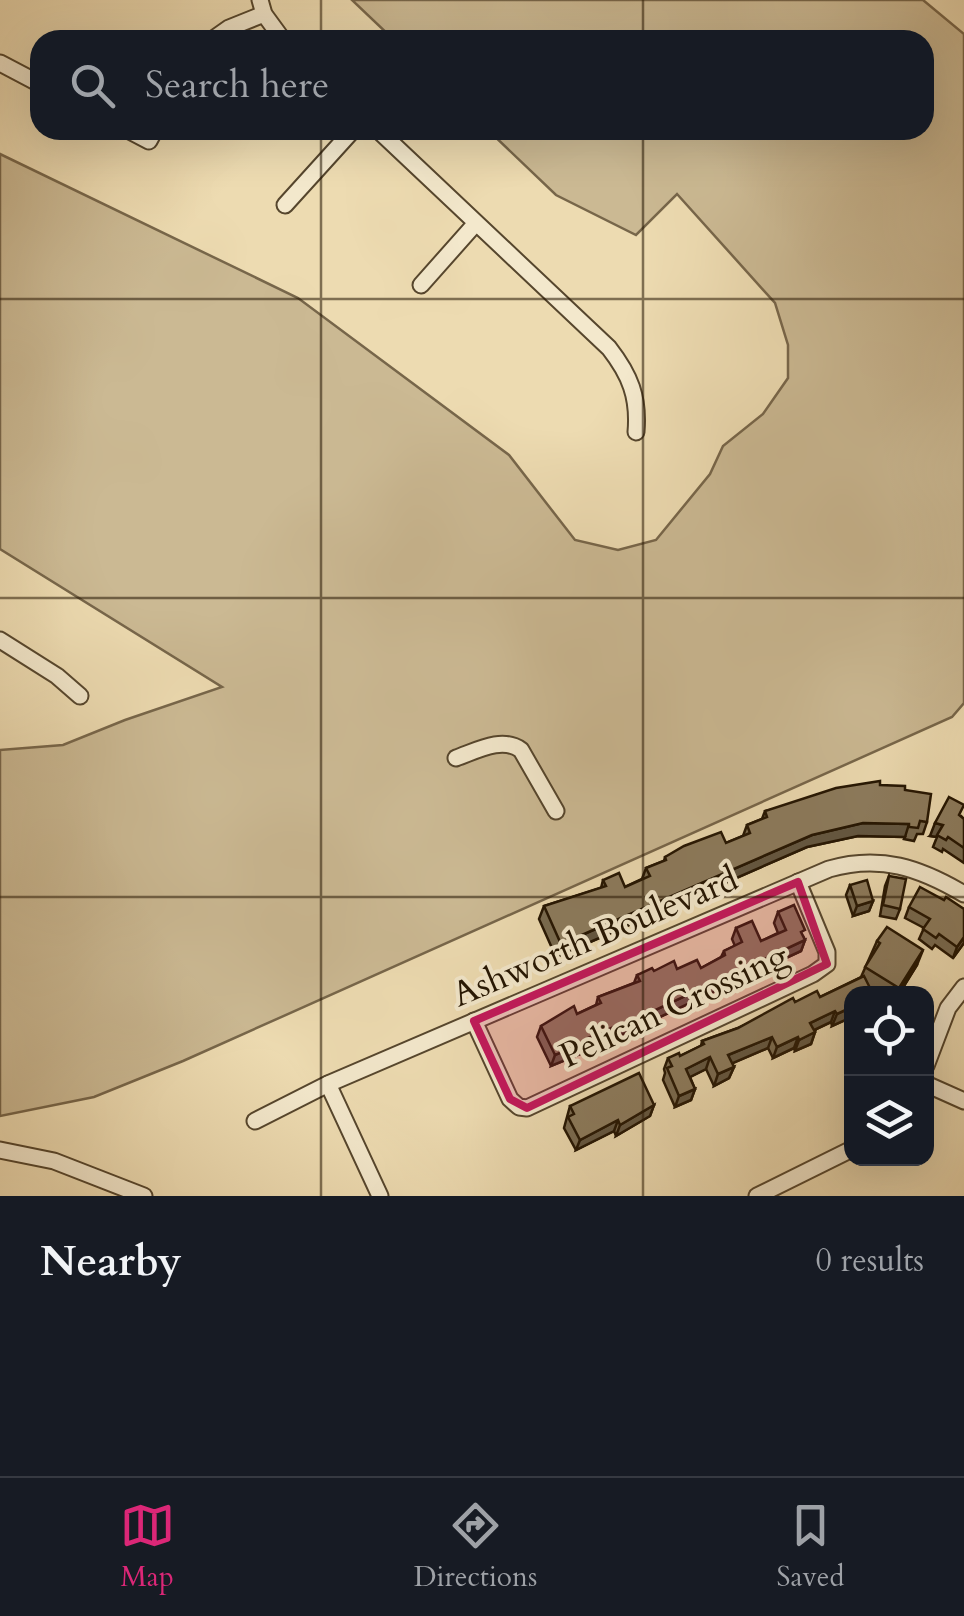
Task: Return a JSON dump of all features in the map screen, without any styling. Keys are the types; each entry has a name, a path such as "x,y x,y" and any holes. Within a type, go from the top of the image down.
{"street":[{"path":"227,30 262,7 277,30"},
{"path":"0,63 30,79"},
{"path":"285,205 344,140"},
{"path":"389,140 609,348 637,399 636,432"},
{"path":"421,285 476,223"},
{"path":"0,640 57,676 80,696"},
{"path":"456,758 497,744 513,744 521,750 556,812"},
{"name":"Ashworth Boulevard","path":"255,1121 328,1084 829,869 868,861 903,865 964,894"},
{"name":"Pelican Crossing","path":"474,1022 510,1099 527,1108 814,974 827,964 827,952 798,882"},
{"path":"934,1045 948,1008 964,987"},
{"path":"328,1084 380,1196"},
{"path":"934,1088 964,1101"},
{"path":"0,1150 54,1160 144,1196"},
{"path":"757,1196 844,1154"}],"highlighted area":[{"path":"798,882 827,964 527,1108 510,1099 474,1021"}],"shaded area":[{"path":"352,0 923,0 964,34 964,703 952,717 183,1061 94,1097 0,1116 0,750 63,745 222,687 0,549 0,154 298,298 509,455 575,540 618,550 656,540 710,474 723,446 763,414 788,378 788,345 775,303 677,194 636,235 556,195 498,140 934,140 934,30 384,30"}],"building":[{"path":"880,781 880,785 905,786 905,790 931,794 927,822 920,821 918,828 909,824 863,823 812,835 561,944 544,906 606,886 603,880 619,873 625,887 650,876 646,868 666,860 684,846 721,832 726,843 750,833 747,825 767,817 765,811 836,788"},
{"path":"949,797 964,805 959,815 964,819 964,848 937,835 943,825 935,823"},
{"path":"889,876 906,879 900,909 883,905"},
{"path":"867,880 873,901 857,906 850,885"},
{"path":"920,887 964,909 964,937 957,947 939,934 936,938 923,929 930,919 909,907"},
{"path":"794,905 805,940 555,1055 541,1026 574,1006 577,1014 601,1003 598,997 640,981 637,975 652,968 654,971 674,961 677,969 697,960 701,968 742,942 736,928 752,921 761,941 786,930 778,912"},
{"path":"887,927 923,950 900,986 865,967 880,943 877,941"},
{"path":"864,976 869,986 844,986 844,1011 810,1023 815,1032 799,1040 798,1037 777,1047 772,1037 728,1055 734,1067 718,1074 710,1057 686,1069 695,1089 679,1096 667,1068 672,1066 668,1058 679,1053 680,1056 704,1044 702,1041 738,1028 793,998 795,1002 817,991 820,997"},
{"path":"639,1073 654,1105 620,1125 618,1120 580,1140 568,1117 574,1114 570,1106"}]}
